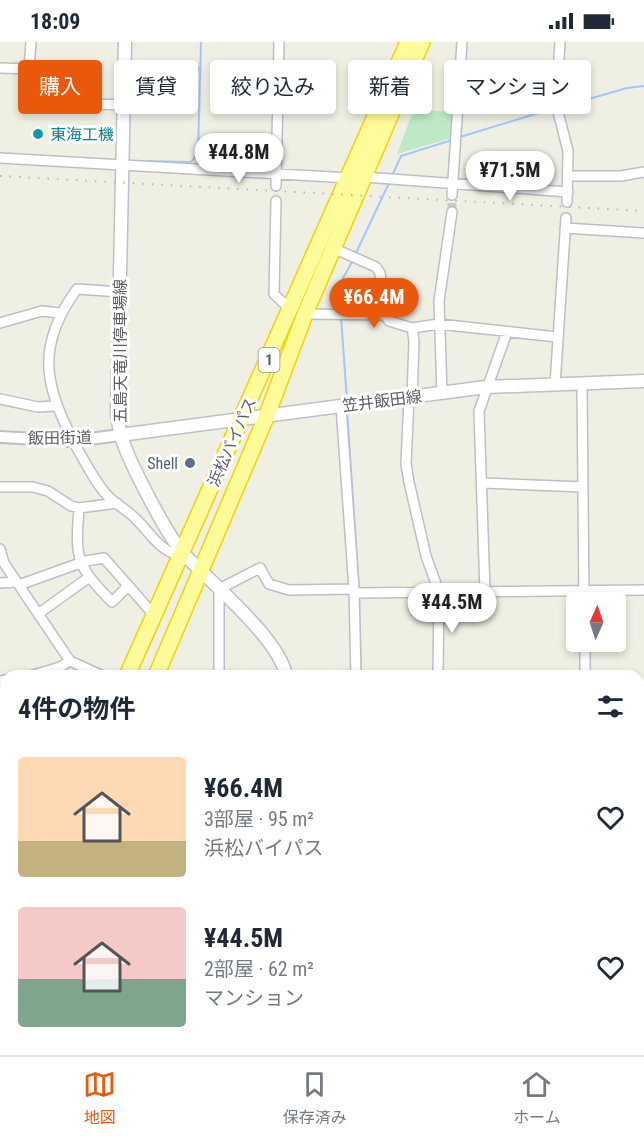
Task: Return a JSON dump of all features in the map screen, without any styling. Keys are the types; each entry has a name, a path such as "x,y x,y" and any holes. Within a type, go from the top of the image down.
{"highway":[{"name":"浜松バイパス","path":"130,670 242,419 333,248 408,42"},
{"name":"浜松バイパス","path":"159,670 267,415 298,312 357,178 422,42"}],"main road":[{"name":"五島天竜川停車場線","path":"124,60 125,42"},
{"name":"五島天竜川停車場線","path":"124,114 117,413 120,435 181,554 202,571 268,641 282,661 284,670"},
{"name":"笠井飯田線","path":"120,435 486,387 644,381"}],"street":[{"path":"30,60 31,42"},
{"path":"276,186 279,42"},
{"path":"453,190 462,42"},
{"path":"0,158 277,172 357,178 453,190 568,197 568,151 557,108 560,42"},
{"path":"0,68 18,69"},
{"path":"568,176 621,176 644,172"},
{"path":"276,201 274,294 298,312 385,315"},
{"path":"442,393 439,301 452,212"},
{"path":"555,385 565,223 644,233"},
{"path":"333,248 376,267 380,273 385,315 389,321 412,328 439,324 557,337"},
{"path":"121,292 77,289 60,313 48,359 49,382 56,406 74,441 110,499 137,520 165,552 181,554"},
{"path":"0,322 42,311 60,313"},
{"path":"412,328 414,342 406,464 426,556 439,592 438,670"},
{"path":"485,592 479,411 507,332"},
{"path":"582,384 584,590"},
{"path":"0,399 38,406 56,406"},
{"path":"345,406 356,670"},
{"name":"飯田街道","path":"0,437 74,441 120,435"},
{"path":"482,483 583,487"},
{"path":"0,487 33,487 48,491 70,506 79,508 117,503"},
{"path":"79,508 77,538 80,562 88,578 112,602 127,587"},
{"path":"0,549 4,563 70,661 90,670"},
{"path":"0,583 18,583 80,562 104,558 127,587 154,615"},
{"path":"219,670 219,589 260,568 269,584 289,590 485,592 644,590"},
{"path":"38,614 88,578"},
{"path":"585,652 585,670"},
{"path":"63,670 70,661"}],"green space":[{"path":"432,110 453,114 451,138 397,154 412,114 432,114"}],"waterway":[{"path":"144,161 191,162 198,153 201,42"},
{"path":"591,98 627,88 644,86"},
{"path":"460,137 535,114"},
{"path":"392,176 401,156 452,140"},
{"path":"355,255 390,181"},
{"path":"341,311 341,282 353,260"},
{"path":"341,317 347,401"},
{"path":"347,410 359,590"},
{"path":"359,595 361,670"}],"tunnel":[{"path":"452,195 452,212"}],"railway":[{"path":"0,176 644,211"}],"place":[{"name":"東海工機","path":"38,134"},
{"name":"Shell","path":"190,463"}]}
